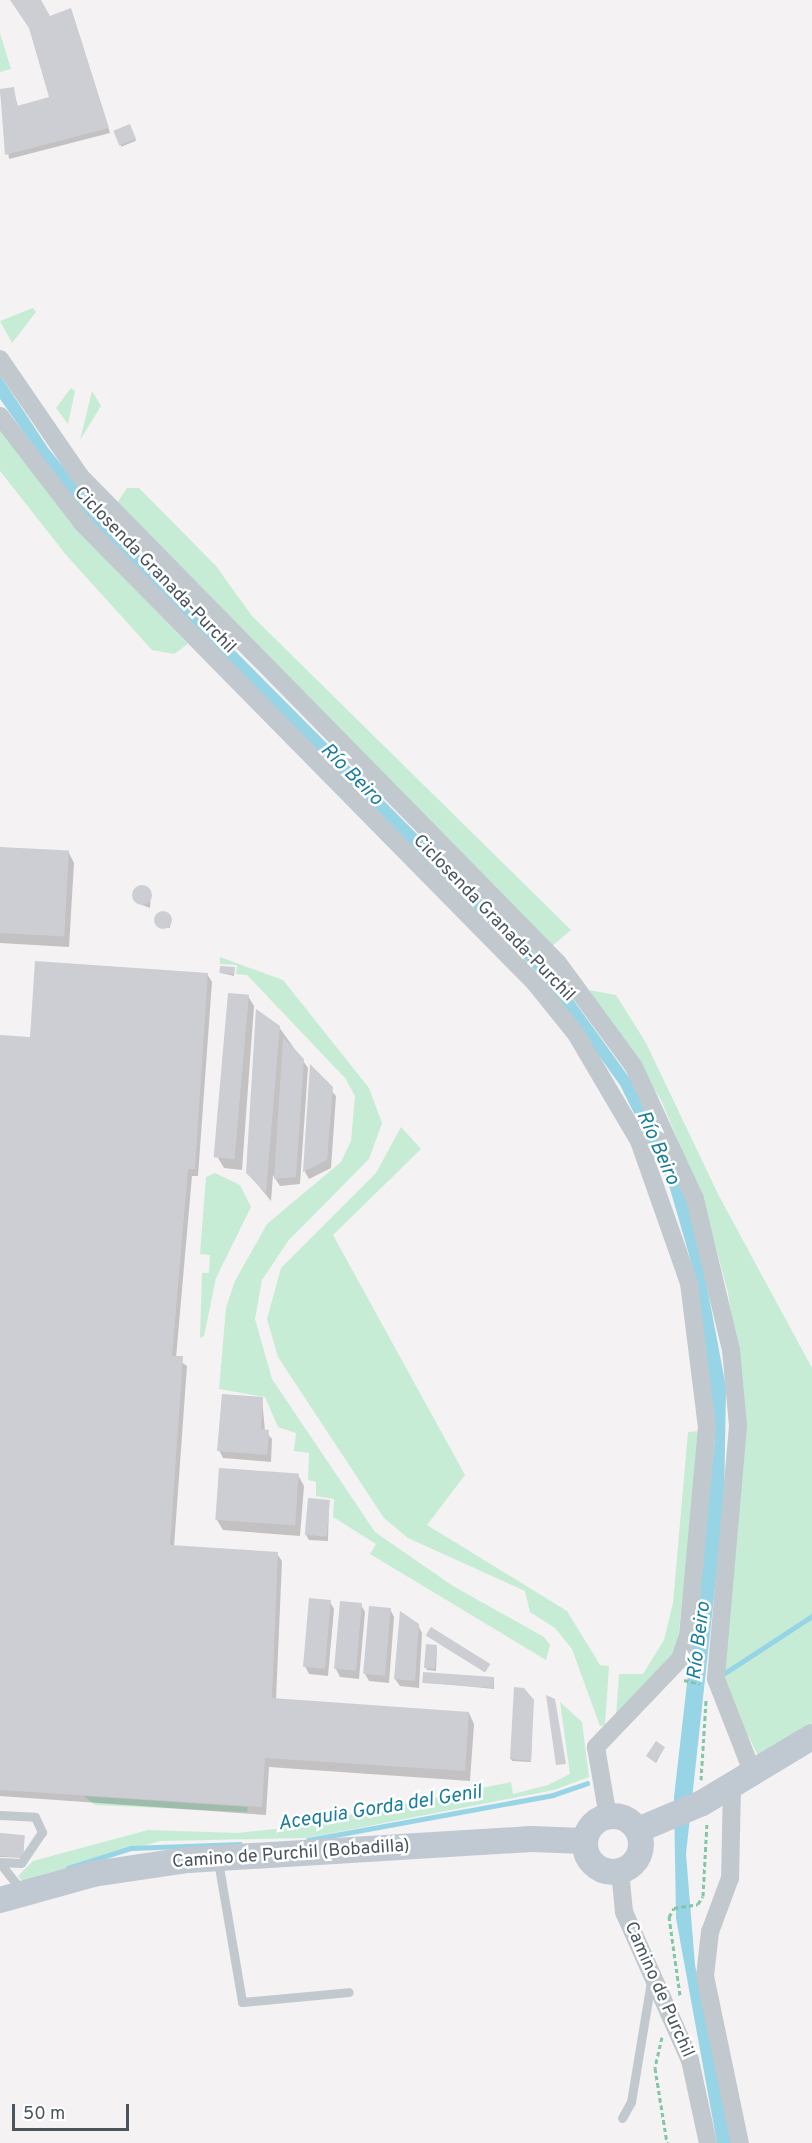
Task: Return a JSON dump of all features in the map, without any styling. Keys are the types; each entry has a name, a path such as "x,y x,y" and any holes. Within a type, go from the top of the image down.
{"street":[{"path":"0,359 80,476 558,963 634,1067 695,1199 731,1350 738,1426 716,1679 743,1780 730,1878 710,1932 705,1976 740,2143"},
{"path":"0,416 82,523 535,983 576,1034 639,1141 689,1283 707,1427 688,1635 680,1659 596,1747 608,1816"},
{"path":"638,1830 743,1780 812,1737"},
{"path":"608,1816 625,1819 638,1830 639,1855 620,1871 595,1865 585,1841 593,1825 608,1816"},
{"name":"Camino de Purchil (Bobadilla)","path":"12,1897 93,1874 218,1859 531,1839 585,1841"},
{"name":"Camino de Purchil","path":"620,1871 624,1911 652,1979 690,2060 708,2143"}],"lane":[{"path":"0,1815 35,1817 42,1832 21,1863 0,1862 12,1897"},
{"path":"218,1859 242,2002 348,1992"},
{"path":"622,2118 631,2102 652,1979"}],"path":[{"path":"686,1670 684,1682 705,1684"},
{"path":"674,1908 690,1906"}],"green space":[{"path":"0,33 11,69 0,72"},
{"path":"33,308 36,312 12,343 0,321"},
{"path":"71,388 75,391 68,424 56,408"},
{"path":"92,391 101,406 80,440"},
{"path":"0,427 69,521 188,644 174,654 152,650 67,556 0,471"},
{"path":"127,488 139,488 216,566 252,616 571,930 552,946 117,503"},
{"path":"220,957 283,980 369,1088 382,1123 369,1159 288,1241 262,1280 255,1319 272,1379 375,1532 453,1586 544,1637 550,1645 546,1660 370,1554 376,1544 333,1517 334,1499 316,1496 316,1482 308,1480 309,1453 294,1451 296,1433 278,1427 265,1397 219,1389 226,1308 235,1281 267,1224 341,1162 351,1141 355,1096 345,1078 247,975 236,974 237,965 220,964"},
{"path":"589,990 616,995 646,1043 719,1196 812,1368 812,1726 760,1760 721,1681 741,1377 728,1293 704,1202 661,1100"},
{"path":"401,1127 421,1149 333,1235 465,1475 427,1525 567,1611 600,1665 609,1666 605,1725 600,1726 572,1649 555,1628 530,1612 525,1591 408,1538 384,1518 278,1357 267,1319 281,1268 376,1173"},
{"path":"215,1173 240,1185 251,1207 216,1278 204,1336 200,1338 202,1273 209,1273 210,1255 200,1254 206,1177"},
{"path":"701,1431 677,1648 664,1671 616,1717 619,1674 643,1674 664,1640 673,1603 688,1432"},
{"path":"560,1702 582,1722 589,1777 554,1790 307,1838 160,1841 22,1881 18,1876 33,1861 148,1830 237,1833 285,1828 511,1782 513,1794 548,1785 570,1774"},
{"path":"84,1796 248,1807 247,1812 95,1805"}],"water":[{"name":"Río Beiro","path":"0,375 48,448 112,527 551,969 631,1080 679,1179 697,1234 726,1387 724,1505 686,1854 695,1965 732,2143 717,2143 676,1918 674,1797 715,1439 698,1286 668,1182 620,1085 542,977 77,508 0,399"}],"building":[{"path":"10,0 41,0 50,16 71,8 109,128 5,155 0,89 14,87 17,106 49,97 29,28"},
{"path":"130,124 136,139 119,146 113,131"},
{"path":"0,847 69,851 64,936 0,933"},
{"path":"142,885 149,888 152,895 149,902 142,905 135,902 132,895 135,888"},
{"path":"159,911 167,911 172,916 170,927 159,929 154,924 154,916"},
{"path":"35,961 208,973 195,1169 188,1169 172,1356 183,1356 170,1545 278,1552 272,1698 469,1712 465,1771 265,1758 262,1807 0,1790 0,1035 30,1037"},
{"path":"220,966 235,967 234,974 220,973"},
{"path":"228,993 249,995 235,1159 214,1157"},
{"path":"256,1009 280,1026 266,1193 246,1173"},
{"path":"283,1037 304,1059 296,1177 274,1179"},
{"path":"310,1064 333,1087 327,1160 303,1172"},
{"path":"222,1394 263,1397 261,1429 269,1430 267,1455 217,1451"},
{"path":"219,1468 299,1474 295,1525 215,1520"},
{"path":"308,1498 330,1500 327,1537 305,1535"},
{"path":"309,1598 331,1600 325,1669 303,1667"},
{"path":"340,1601 362,1603 356,1671 334,1669"},
{"path":"369,1606 391,1608 385,1676 363,1674"},
{"path":"400,1611 419,1624 415,1681 394,1679"},
{"path":"431,1627 490,1664 485,1673 426,1635"},
{"path":"426,1644 437,1645 435,1669 424,1668"},
{"path":"423,1672 494,1677 493,1688 422,1683"},
{"path":"514,1687 524,1688 534,1700 531,1761 510,1759"},
{"path":"546,1695 555,1699 566,1764 556,1765"},
{"path":"656,1741 665,1747 655,1762 646,1756"},
{"path":"0,1833 25,1835 23,1858 0,1856"}],"waterway":[{"name":"Acequia Gorda del Genil","path":"725,1673 812,1616"},
{"name":"Acequia Gorda del Genil","path":"308,1840 553,1795 587,1783"},
{"name":"Acequia Gorda del Genil","path":"68,1868 131,1848 240,1844"}]}
